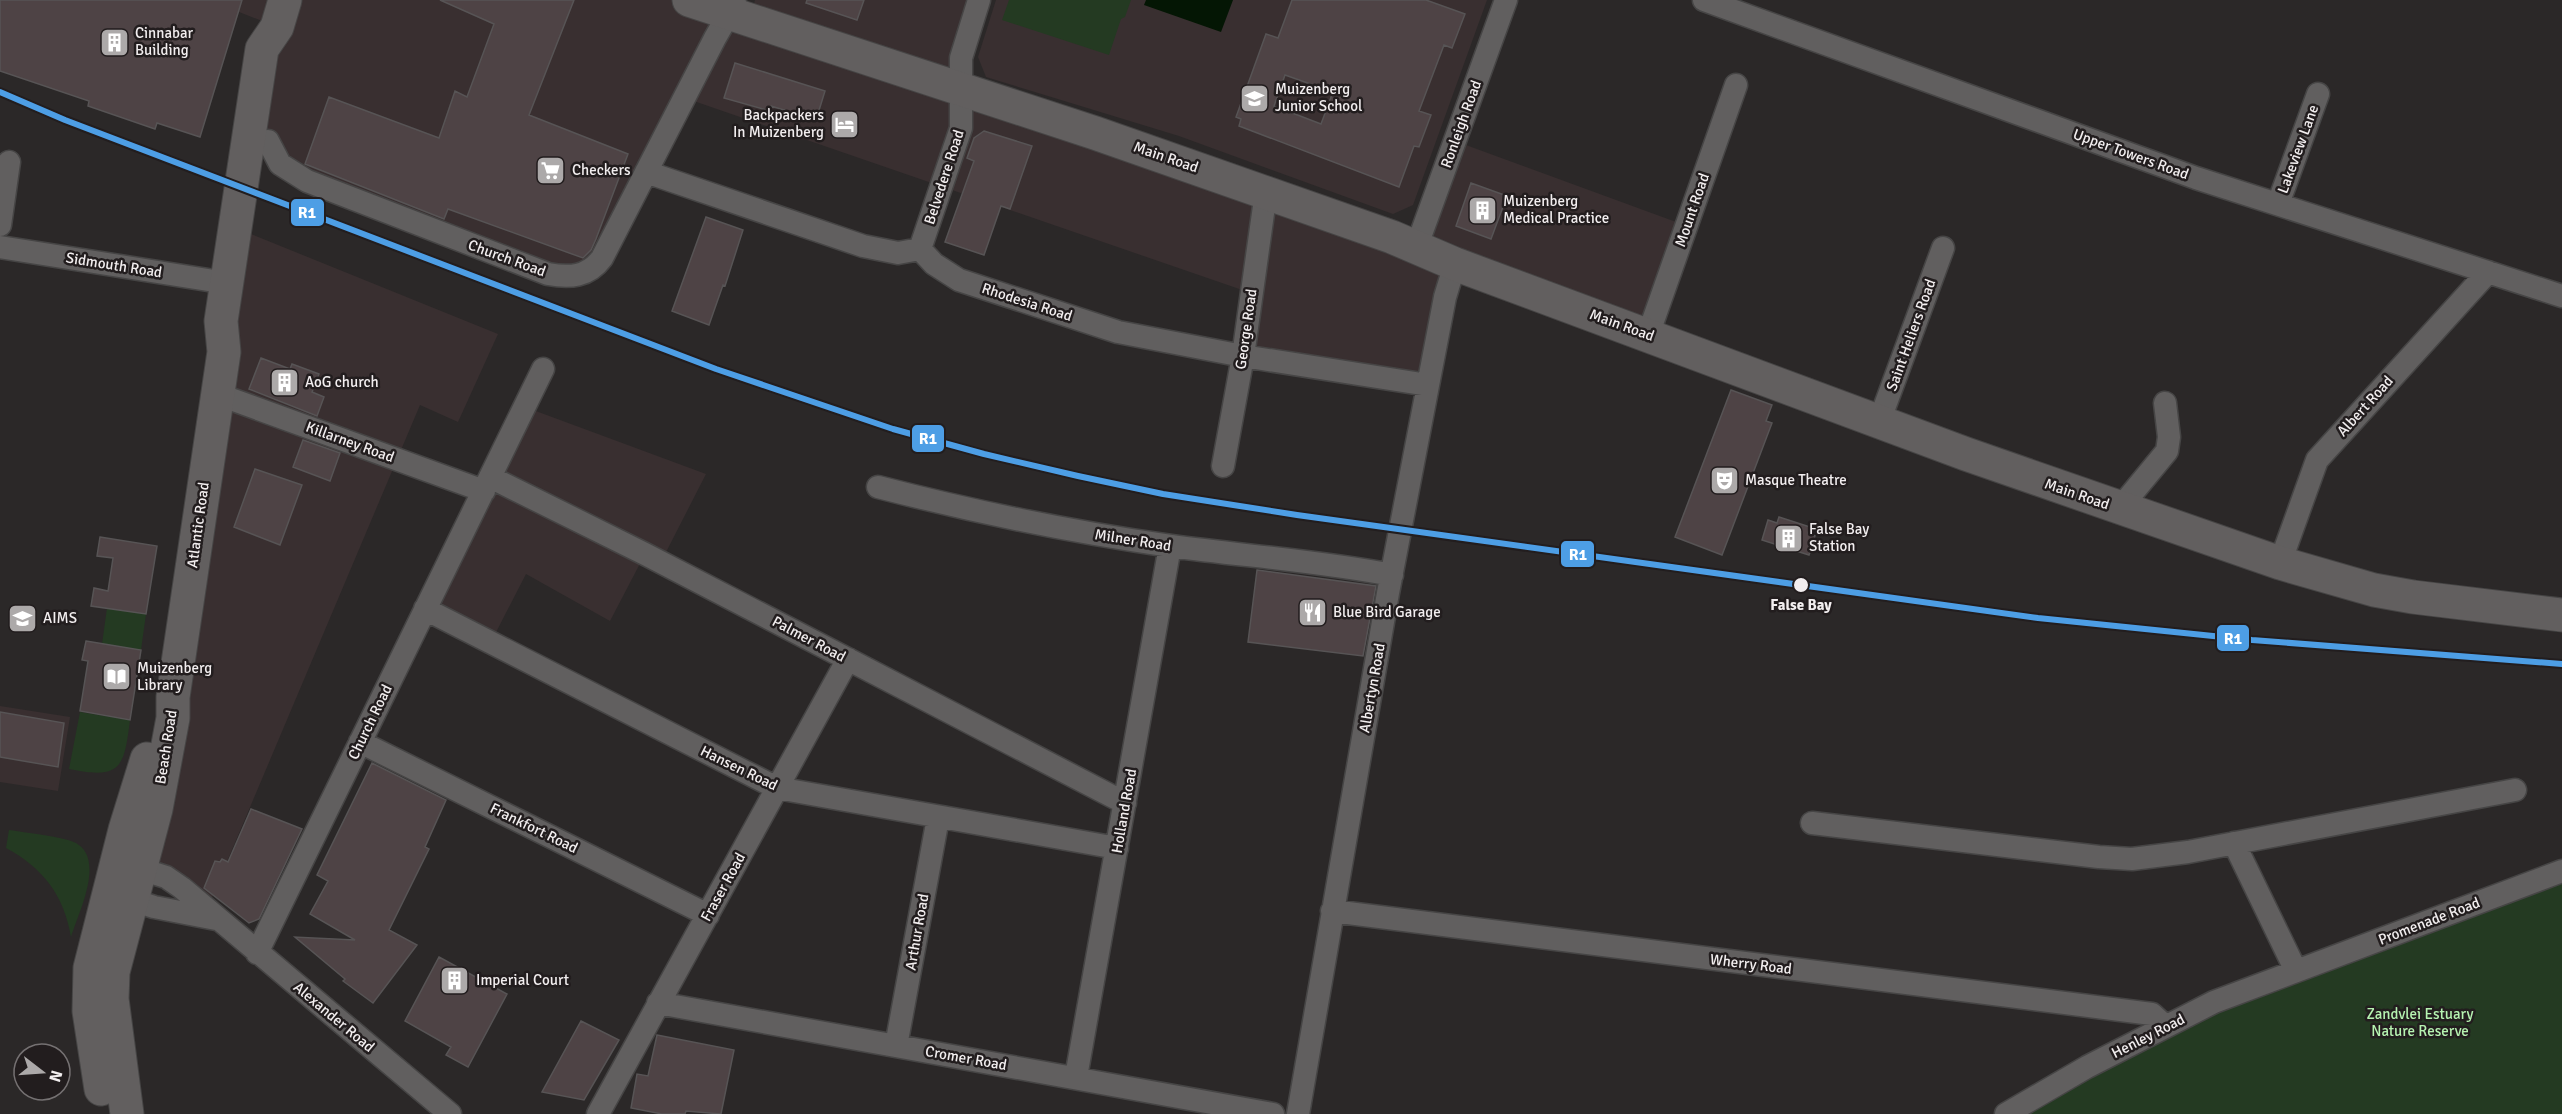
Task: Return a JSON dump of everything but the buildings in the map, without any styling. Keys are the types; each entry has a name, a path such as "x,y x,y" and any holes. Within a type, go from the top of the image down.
{"main road":[{"name":"Main Road","path":"689,0 733,6 962,88 1266,192 1392,237 1455,264 1879,422 2280,563 2374,590 2562,615"},
{"name":"Atlantic Road","path":"224,352 238,319 268,141 279,55 281,13"},
{"name":"Atlantic Road","path":"173,697 224,352 222,321 260,58 262,49 281,13"},
{"name":"Beach Road","path":"105,1114 89,1011 90,968 156,809 173,718 173,697"},
{"name":"Beach Road","path":"125,881 111,986 127,1114"}],"street":[{"name":"Belvedere Road","path":"921,249 958,141 963,117 961,57 979,0"},
{"name":"Ronleigh Road","path":"1416,248 1506,0"},
{"name":"Upper Towers Road","path":"1704,0 2136,157 2562,296"},
{"name":"Church Road","path":"268,141 280,164 313,184 548,274 558,276 585,273 598,263 733,6"},
{"name":"Mount Road","path":"1648,334 1736,85"},
{"name":"Lakeview Lane","path":"2278,204 2318,94"},
{"path":"0,225 9,162"},
{"path":"646,172 863,246 885,252 908,252 921,249"},
{"name":"George Road","path":"1223,466 1243,356 1266,192"},
{"name":"Sidmouth Road","path":"0,247 227,283"},
{"name":"Saint Heliers Road","path":"1879,422 1943,248"},
{"name":"Rhodesia Road","path":"921,249 934,264 959,280 1118,332 1243,356 1428,385"},
{"name":"Albertyn Road","path":"1298,1114 1392,575 1445,297 1455,264"},
{"name":"Albert Road","path":"2280,563 2317,460 2488,272"},
{"name":"Church Road","path":"257,953 543,369"},
{"name":"Killarney Road","path":"217,394 487,484"},
{"path":"2120,508 2168,451 2169,437 2165,404"},
{"name":"Palmer Road","path":"487,484 848,659 1125,804"},
{"name":"Milner Road","path":"878,487 1029,523 1170,546 1392,575"},
{"name":"Holland Road","path":"1076,1077 1170,546"},
{"name":"Hansen Road","path":"425,609 777,788 1117,848"},
{"name":"Fraser Road","path":"598,1114 848,659"},
{"name":"Frankfort Road","path":"360,742 708,915"},
{"path":"1812,823 2132,859 2164,856 2515,790"},
{"name":"Arthur Road","path":"896,1046 938,818"},
{"path":"2234,843 2296,971"},
{"name":"Promenade Road","path":"2296,971 2562,871"},
{"name":"Alexander Road","path":"125,881 166,877 450,1114"},
{"name":"Alexander Road","path":"125,881 154,907 218,920"},
{"name":"Wherry Road","path":"1332,911 2152,1014 2165,1026"},
{"name":"Henley Road","path":"2006,1114 2165,1026 2214,1002 2296,971"},
{"name":"Cromer Road","path":"658,1003 1273,1114"}],"shaded area":[{"path":"209,0 689,0 749,20 755,0 979,0 960,71 1415,248 1455,141 1687,226 1648,335 1455,264 1428,385 1243,356 1251,293 685,98 579,275 319,187 248,134 277,27"},
{"name":"Muizenberg Junior School","path":"996,0 1487,0 1413,205 1393,214 1179,136 986,77 978,57"},
{"path":"1146,0 1233,0 1221,32 1144,5"},
{"path":"236,228 498,334 458,422 420,405 207,909 140,869"},
{"path":"525,407 706,474 661,562 645,554 610,621 526,574 491,642 425,609"},
{"path":"0,706 70,717 58,791 0,782"}],"green space":[{"path":"1009,0 1131,0 1125,17 1121,19 1109,55 1002,20"},
{"path":"107,608 146,614 141,650 102,644"},
{"path":"80,712 130,720 122,759 110,771 100,773 69,769"},
{"path":"9,830 68,840 81,846 87,856 90,869 88,883 71,937 63,908 50,884 31,864 6,848"},
{"name":"Zandvlei Estuary Nature Reserve","path":"2562,871 2562,1114 2006,1114 2165,1026"}],"transit line":[{"name":"R1","path":"0,92 65,120 716,369 893,429 984,454 1078,476 1163,494 1297,515 2038,618 2252,640 2562,664"}],"place":[{"name":"Cinnabar Building","path":"114,42"},
{"name":"Muizenberg Junior School","path":"1254,98"},
{"name":"Backpackers In Muizenberg","path":"845,124"},
{"name":"Checkers","path":"551,170"},
{"name":"Muizenberg Medical Practice","path":"1482,210"},
{"name":"AoG church","path":"284,382"},
{"name":"Masque Theatre","path":"1724,480"},
{"name":"False Bay Station","path":"1788,538"},
{"name":"False Bay","path":"1801,585"},
{"name":"Blue Bird Garage","path":"1312,612"},
{"name":"AIMS","path":"22,618"},
{"name":"Muizenberg Library","path":"116,677"},
{"name":"Imperial Court","path":"455,980"}]}
